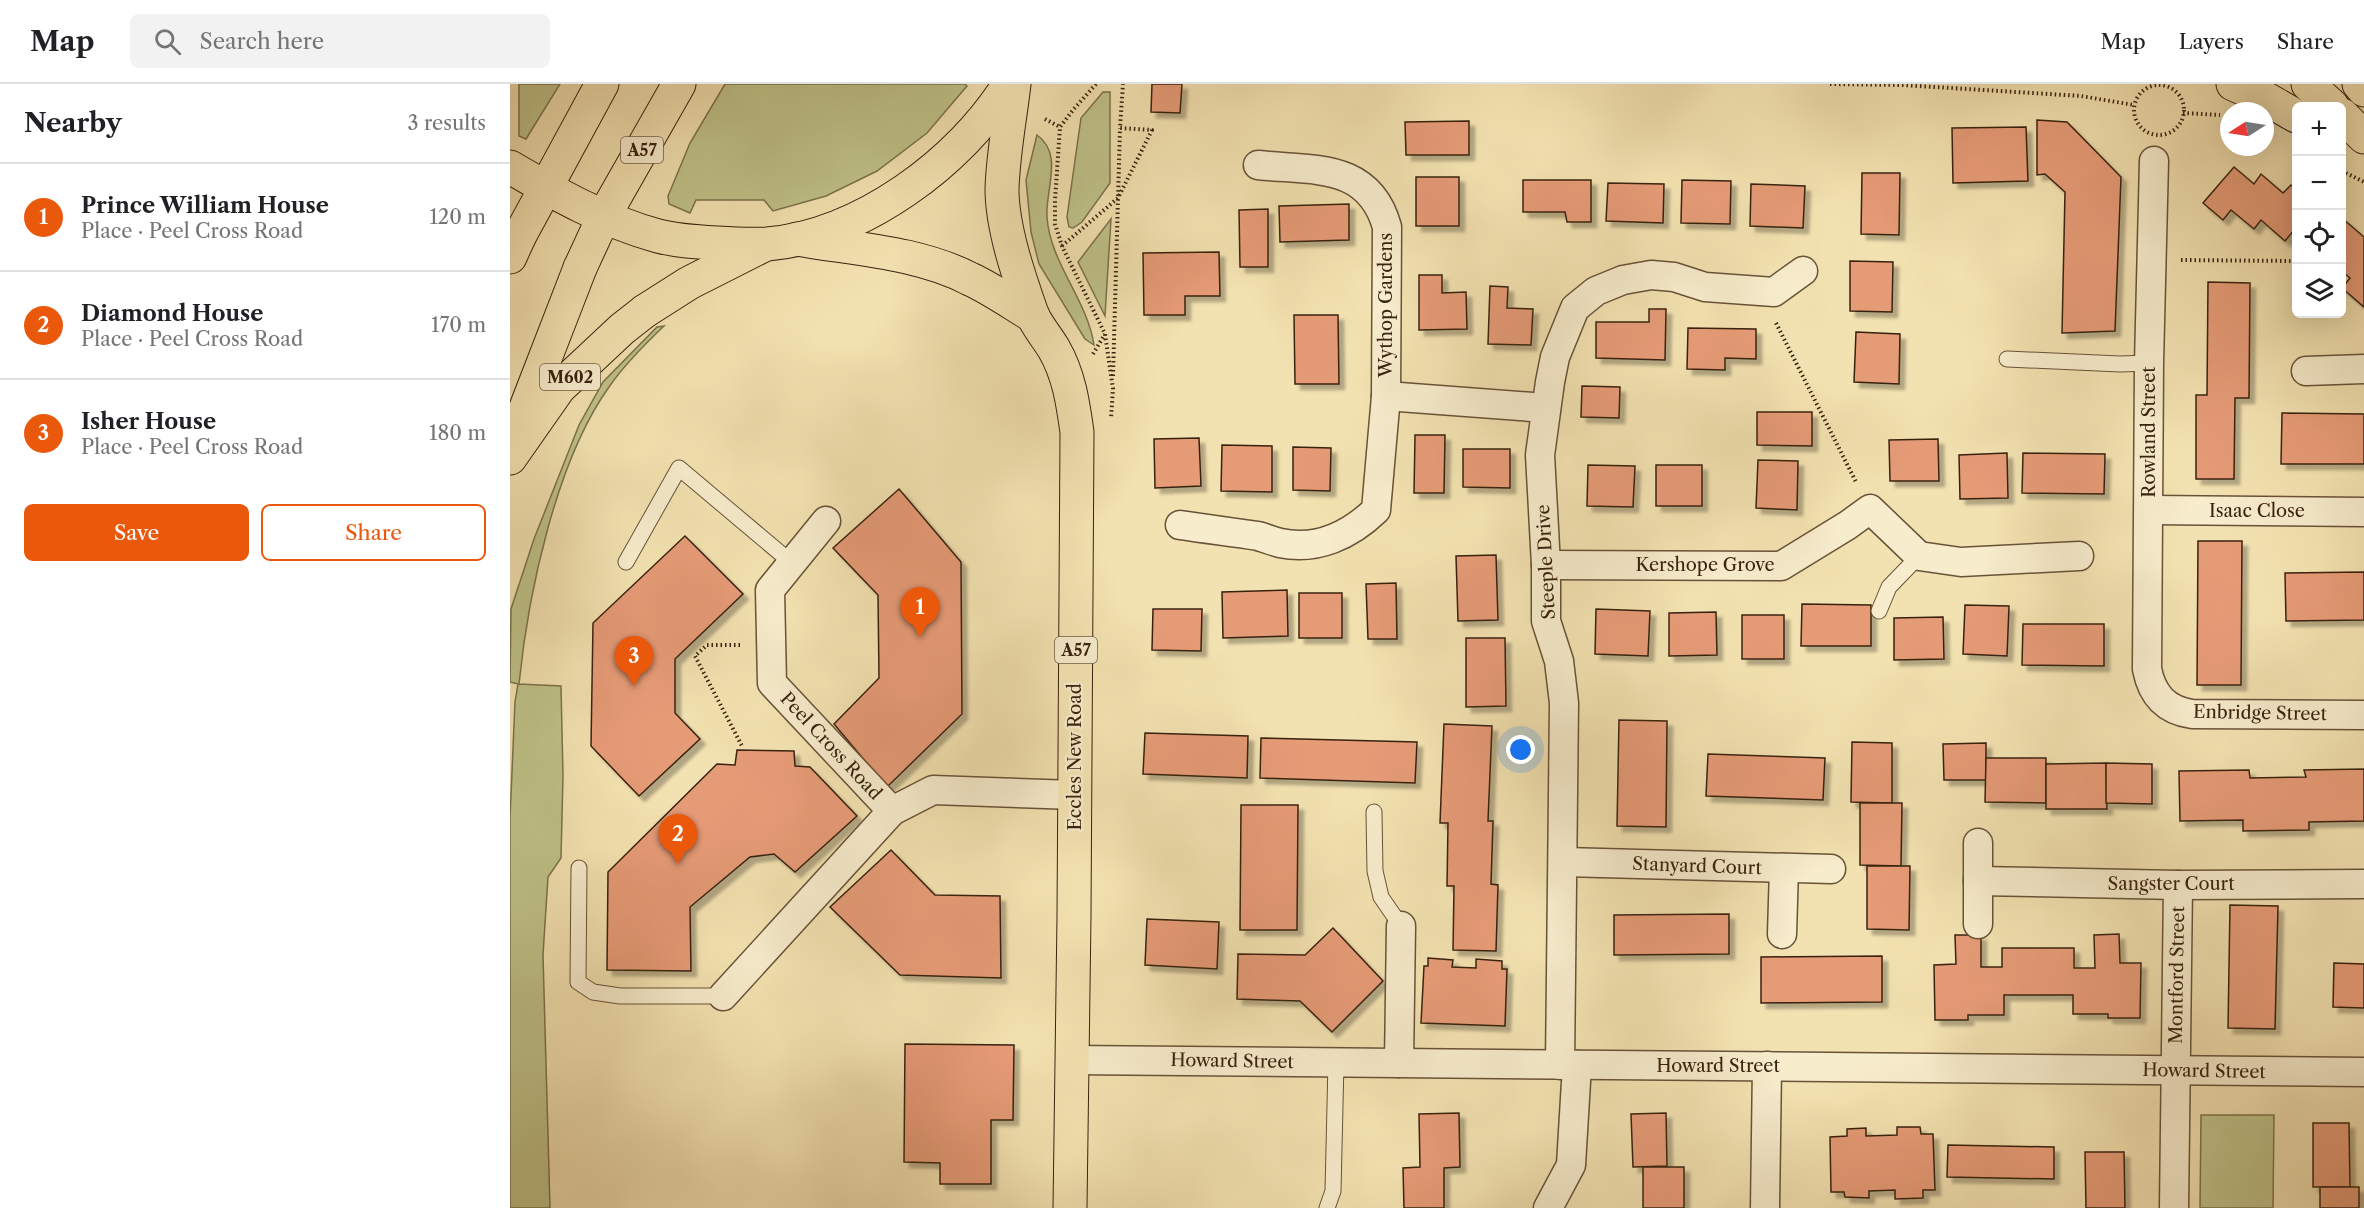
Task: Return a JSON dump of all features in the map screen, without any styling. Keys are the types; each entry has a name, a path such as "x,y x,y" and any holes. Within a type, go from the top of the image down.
{"main road":[{"path":"515,247 602,84"},
{"name":"A57","path":"604,216 679,84"},
{"path":"510,167 545,188 604,216 657,236 684,241 781,242 845,223 922,180 948,159 974,133 1009,84"},
{"name":"Eccles New Road","path":"1014,84 1002,191 1010,244 1033,316 1063,366 1074,405 1077,432 1070,1208"},
{"path":"2233,84 2264,97 2292,114"},
{"path":"2307,84 2327,102"},
{"path":"2346,119 2364,137"},
{"path":"2346,147 2364,158"},
{"name":"M602","path":"510,450 580,268 604,216"},
{"name":"M602","path":"510,458 559,388 645,310 689,283 781,242"},
{"name":"Eccles New Road","path":"781,242 909,258 940,267 969,278 1033,316"}],"street":[{"name":"Rowland Street","path":"2154,161 2149,363 2147,669 2149,680 2160,700"},
{"name":"Wythop Gardens","path":"1180,525 1302,545 1343,536 1361,525 1376,510 1386,396 1388,235 1383,211 1375,197 1364,186 1350,178 1336,173 1258,165"},
{"path":"1774,292 1803,271"},
{"name":"Steeple Drive","path":"1548,1208 1572,1165 1564,862 1564,703 1559,660 1546,621 1546,565 1540,455 1551,374 1564,332 1575,308 1596,291 1623,280 1651,275 1674,277 1689,283 1722,289 1774,292"},
{"path":"2306,371 2364,369"},
{"name":"Wythop Gardens","path":"1386,396 1546,408"},
{"path":"1870,509 1919,556 1961,562 2079,556"},
{"name":"Kershope Grove","path":"1546,565 1781,566 1870,509"},
{"name":"Isaac Close","path":"2149,510 2364,512"},
{"name":"Peel Cross Road","path":"826,521 770,590 772,683 892,811"},
{"name":"Enbridge Street","path":"2160,700 2169,707 2192,714 2364,714"},
{"name":"Peel Cross Road","path":"723,996 892,811 933,790 1075,795"},
{"path":"1978,843 1978,924"},
{"name":"Stanyard Court","path":"1564,862 1831,868"},
{"path":"1782,934 1784,868"},
{"name":"Sangster Court","path":"1978,881 2178,885 2364,884"},
{"name":"Montford Street","path":"2174,1208 2178,885"},
{"path":"1399,1063 1401,926"},
{"name":"Howard Street","path":"1071,1060 2364,1072"},
{"path":"1765,1208 1767,1066"}],"lane":[{"path":"2007,359 2120,364 2149,363"},
{"path":"626,562 679,468 792,563"},
{"path":"1879,611 1889,587 1919,556"},
{"path":"1374,812 1376,871 1381,897 1401,926"},
{"path":"579,868 579,982 593,992 620,996 723,996"},
{"path":"1327,1208 1332,1191 1336,1062"}],"path":[{"path":"1045,118 1060,127 1096,84"},
{"path":"1113,389 1123,84"},
{"path":"1830,84 1902,85 2082,96 2134,105"},
{"path":"2161,84 2173,89 2182,101 2183,113 2176,128 2162,134 2155,134 2143,129 2139,124 2135,118 2134,105 2142,91 2161,84"},
{"path":"2173,89 2176,84"},
{"path":"2183,113 2220,116"},
{"path":"1062,246 1118,198 1152,130 1120,128"},
{"path":"2346,173 2364,182"},
{"path":"2174,260 2291,261"},
{"path":"1774,292 1773,317 1870,509"},
{"path":"743,747 694,656 707,645 744,646 760,662 771,668"}],"green space":[{"path":"519,84 560,84 526,139 519,136"},
{"path":"725,84 965,84 967,86 927,133 877,171 826,196 773,211 764,200 696,200 690,213 669,204 668,196 690,143"},
{"path":"1103,92 1110,92 1110,183 1082,222 1073,228 1069,227 1067,217 1081,118"},
{"path":"1037,135 1050,152 1052,162 1047,207 1050,234 1061,266 1084,312 1094,345 1085,339 1039,264 1031,232 1026,180"},
{"path":"1111,219 1105,316 1078,262"},
{"path":"664,326 621,371 590,417 560,490 537,570 529,610 519,684 561,686 563,776 561,858 548,877 543,955 550,1208 510,1208 510,818 515,702 518,684 510,682 511,609 534,539 579,425 603,382 657,327"},
{"path":"2201,1115 2274,1115 2273,1208 2200,1208"}],"building":[{"path":"1152,84 1182,84 1180,113 1151,112"},
{"path":"2037,120 2067,122 2121,177 2115,331 2062,333 2065,192 2045,174 2037,175"},
{"path":"1469,121 1469,155 1406,155 1405,122"},
{"path":"2026,127 2028,181 1953,183 1952,128"},
{"path":"2234,167 2254,184 2261,174 2283,193 2292,186 2292,232 2285,241 2261,220 2254,229 2231,210 2223,220 2203,203"},
{"path":"1862,173 1900,173 1899,235 1861,234"},
{"path":"1416,177 1459,177 1459,226 1416,226"},
{"path":"1523,180 1591,180 1591,222 1567,222 1565,212 1523,212"},
{"path":"1682,180 1731,181 1730,224 1681,223"},
{"path":"1608,183 1664,184 1663,223 1606,221"},
{"path":"1751,184 1805,186 1803,228 1750,226"},
{"path":"1349,204 1349,240 1280,242 1279,206"},
{"path":"1268,209 1268,267 1240,267 1239,210"},
{"path":"2346,221 2364,237 2364,307 2346,291 2346,283 2350,278 2346,274"},
{"path":"1219,252 1220,296 1185,296 1185,315 1144,315 1143,253"},
{"path":"1850,261 1893,262 1892,312 1850,311"},
{"path":"1419,275 1442,275 1442,293 1466,292 1467,329 1419,330"},
{"path":"2208,282 2250,283 2249,398 2235,398 2234,479 2196,479 2196,395 2207,395"},
{"path":"1490,286 1508,287 1507,308 1533,309 1531,345 1488,344"},
{"path":"1649,309 1666,309 1665,360 1596,358 1596,322 1649,322"},
{"path":"1294,315 1338,315 1339,384 1295,384"},
{"path":"1688,328 1756,329 1756,359 1725,358 1725,370 1687,369"},
{"path":"1856,332 1900,334 1899,384 1854,382"},
{"path":"1582,386 1620,387 1619,418 1581,417"},
{"path":"1757,412 1812,412 1812,446 1757,445"},
{"path":"2282,413 2364,414 2364,464 2281,464"},
{"path":"1415,435 1445,435 1444,493 1414,493"},
{"path":"1199,438 1201,486 1155,488 1154,439"},
{"path":"1938,439 1939,481 1890,481 1889,440"},
{"path":"1222,445 1272,446 1272,492 1221,491"},
{"path":"1293,447 1331,448 1330,491 1293,490"},
{"path":"1463,449 1510,449 1510,488 1463,487"},
{"path":"2007,453 2008,498 1960,499 1959,455"},
{"path":"2023,453 2105,454 2104,494 2022,493"},
{"path":"1758,460 1798,461 1797,510 1756,508"},
{"path":"1588,465 1635,466 1633,507 1587,506"},
{"path":"1656,465 1702,465 1702,506 1656,506"},
{"path":"899,489 961,562 962,714 887,787 834,724 879,678 878,595 833,548"},
{"path":"685,536 743,594 675,659 675,713 700,739 639,796 591,746 593,623"},
{"path":"2198,541 2242,541 2241,685 2197,685"},
{"path":"1496,555 1498,620 1458,621 1456,556"},
{"path":"2364,572 2364,620 2286,621 2285,573"},
{"path":"1396,583 1397,639 1368,639 1366,584"},
{"path":"1287,590 1288,636 1223,638 1222,592"},
{"path":"1299,593 1342,593 1342,638 1299,638"},
{"path":"1802,604 1871,605 1871,646 1801,646"},
{"path":"1965,605 2009,606 2007,656 1963,654"},
{"path":"1153,609 1202,609 1201,651 1152,650"},
{"path":"1596,609 1650,611 1648,656 1595,654"},
{"path":"1716,612 1717,655 1669,656 1669,613"},
{"path":"1742,615 1784,615 1784,659 1742,659"},
{"path":"1943,617 1944,659 1894,660 1894,618"},
{"path":"2023,624 2104,624 2104,666 2022,665"},
{"path":"1466,638 1505,638 1506,706 1466,707"},
{"path":"1619,720 1667,721 1666,827 1617,826"},
{"path":"1444,724 1492,726 1488,821 1493,821 1491,884 1498,885 1496,951 1453,950 1454,886 1447,886 1448,823 1440,823"},
{"path":"1145,733 1248,736 1247,778 1143,774"},
{"path":"1261,738 1417,742 1415,783 1260,778"},
{"path":"1852,742 1892,743 1892,803 1851,802"},
{"path":"1986,743 1986,780 1944,780 1943,744"},
{"path":"737,750 794,751 795,766 810,767 857,816 795,872 774,854 750,857 690,907 691,971 607,970 608,872 717,764 735,765"},
{"path":"1708,754 1825,758 1823,800 1706,796"},
{"path":"1986,758 2046,758 2046,803 1985,802"},
{"path":"2106,763 2107,809 2046,809 2046,764"},
{"path":"2106,763 2152,764 2152,804 2106,803"},
{"path":"2364,769 2364,821 2309,822 2309,830 2243,831 2243,820 2180,821 2179,771 2249,770 2250,778 2306,777 2304,770"},
{"path":"1860,803 1902,803 1901,866 1860,865"},
{"path":"1241,805 1298,805 1297,930 1240,930"},
{"path":"891,850 935,895 1000,896 1001,978 900,975 830,907"},
{"path":"1867,866 1910,866 1909,930 1867,929"},
{"path":"2230,905 2278,906 2275,1029 2228,1028"},
{"path":"1729,914 1729,954 1614,955 1614,915"},
{"path":"1147,919 1219,922 1217,969 1145,965"},
{"path":"1333,928 1383,981 1332,1032 1300,1001 1237,999 1238,954 1305,955"},
{"path":"2119,934 2120,963 2141,963 2140,1018 2108,1018 2108,1014 2073,1014 2073,995 2004,995 2004,1015 1968,1015 1968,1020 1935,1020 1934,965 1956,964 1955,935 1981,935 1981,967 2002,967 2002,948 2074,948 2074,968 2095,968 2094,935"},
{"path":"1882,956 1882,1002 1761,1003 1761,957"},
{"path":"1428,958 1453,960 1452,967 1476,968 1476,959 1502,961 1502,969 1507,969 1505,1026 1421,1023 1424,966 1428,966"},
{"path":"2334,963 2364,964 2364,1008 2333,1007"},
{"path":"905,1044 1014,1045 1013,1120 991,1120 991,1184 940,1184 940,1163 904,1162"},
{"path":"1459,1113 1460,1167 1444,1168 1444,1208 1404,1208 1403,1168 1420,1167 1419,1114"},
{"path":"1666,1113 1667,1166 1633,1167 1631,1114"},
{"path":"2313,1123 2349,1123 2350,1187 2313,1187"},
{"path":"1897,1127 1920,1127 1921,1134 1933,1134 1935,1190 1923,1190 1923,1198 1895,1199 1895,1190 1869,1191 1869,1198 1845,1197 1844,1192 1831,1192 1830,1137 1847,1136 1847,1129 1866,1128 1866,1136 1897,1135"},
{"path":"1948,1145 2054,1147 2054,1179 1947,1177"},
{"path":"2085,1152 2124,1152 2125,1208 2086,1208"},
{"path":"1643,1167 1684,1167 1684,1208 1643,1208"},
{"path":"2320,1187 2359,1187 2359,1208 2320,1208"}],"place":[{"name":"Prince William House","path":"920,637"},
{"name":"Isher House","path":"634,686"},
{"name":"Diamond House","path":"678,864"}]}
